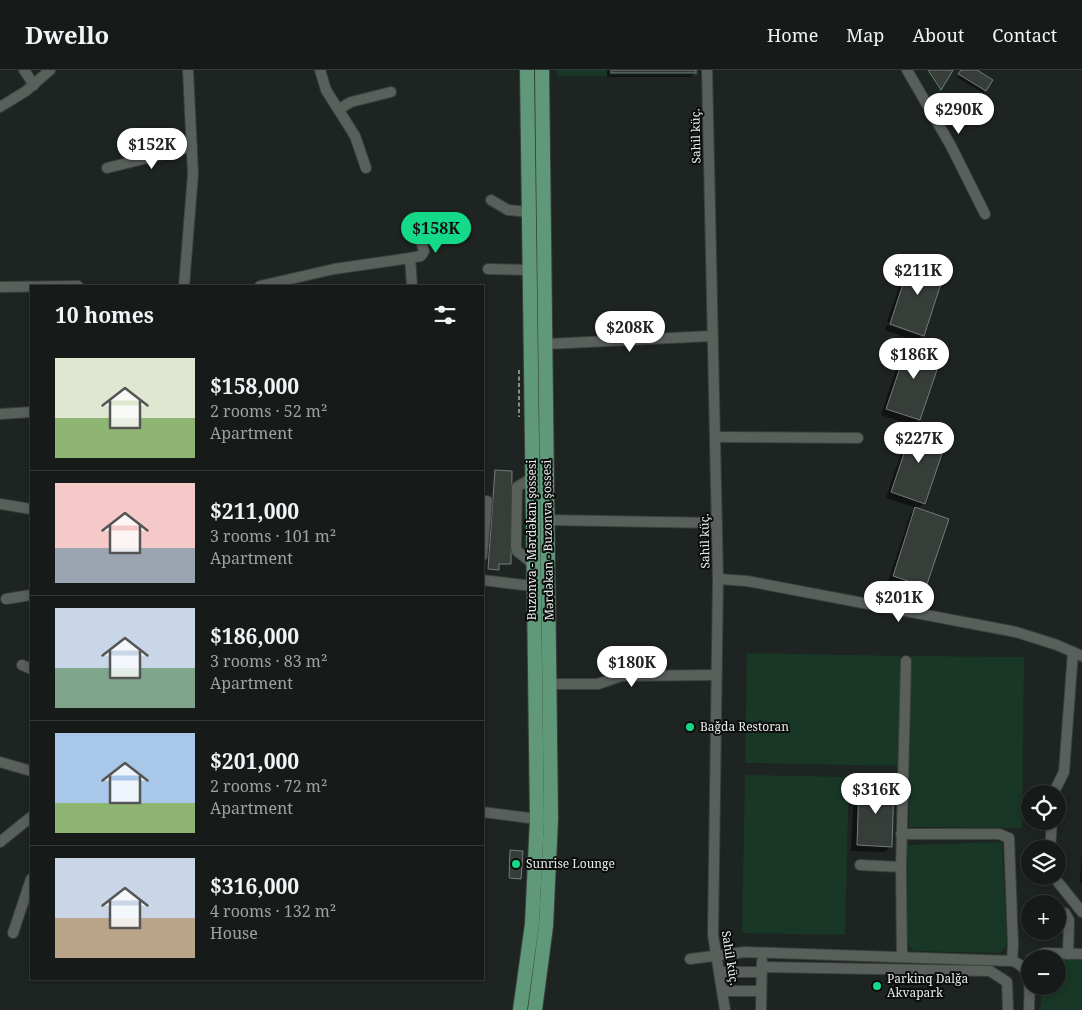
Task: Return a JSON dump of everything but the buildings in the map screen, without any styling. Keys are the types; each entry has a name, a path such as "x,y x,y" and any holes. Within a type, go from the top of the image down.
{"main road":[{"name":"Buzonva - Mərdəkan şossesi","path":"520,1010 532,914 537,818 532,586 531,270 527,70"},
{"name":"Mərdəkan - Buzonva şossesi","path":"535,1010 546,926 550,876 547,344 542,70"}],"street":[{"path":"24,70 34,85"},
{"path":"0,107 34,85 50,70"},
{"path":"184,285 193,174 188,70"},
{"path":"320,70 326,90 355,136 366,168"},
{"name":"Sahil küç.","path":"707,70 718,579 713,928 725,1010"},
{"path":"907,70 951,146 985,214"},
{"path":"339,109 351,102 391,92"},
{"path":"107,168 192,148"},
{"path":"491,200 508,210 530,212"},
{"path":"264,285 334,269 421,256 424,251 417,229"},
{"path":"410,258 412,285"},
{"path":"488,269 531,270"},
{"path":"0,287 30,287"},
{"path":"547,344 712,336"},
{"path":"1,414 30,412"},
{"path":"715,437 858,438"},
{"path":"484,534 487,501"},
{"path":"0,504 30,509"},
{"path":"547,520 717,522"},
{"path":"718,579 747,581 1016,632 1078,654 1064,772 1058,785"},
{"path":"484,580 532,586"},
{"path":"6,599 30,595"},
{"path":"902,957 901,834 906,661"},
{"path":"549,684 598,684 621,676 716,676"},
{"path":"0,762 30,771"},
{"path":"484,812 537,818"},
{"path":"0,842 30,817"},
{"path":"901,834 999,834 1009,838 1012,961"},
{"path":"860,865 901,867"},
{"path":"13,933 30,882"},
{"path":"1060,885 1082,912"},
{"path":"1066,914 1070,920 1068,954 1082,954"},
{"path":"761,1010 762,953"},
{"path":"690,958 716,954 762,953 1021,962"},
{"path":"719,972 762,969 990,971 1007,982 1008,1010"},
{"path":"723,991 762,991"},
{"path":"1029,995 1029,1010"}],"green space":[{"path":"557,70 698,70 698,76 557,76"},
{"path":"926,70 955,70 940,93"},
{"path":"747,653 901,656 899,766 745,763"},
{"path":"911,656 1024,657 1021,828 909,827"},
{"path":"745,775 849,777 845,935 742,933"},
{"path":"1002,842 1007,946 1000,953 913,951 908,944 907,845"},
{"path":"1066,958 1082,958 1082,1010 1041,1010 1041,995 1066,995"}],"place":[{"name":"Bağda Restoran","path":"690,727"},
{"name":"Sunrise Lounge","path":"516,864"},
{"name":"Parkinq Dalğa Akvapark","path":"877,986"}]}
